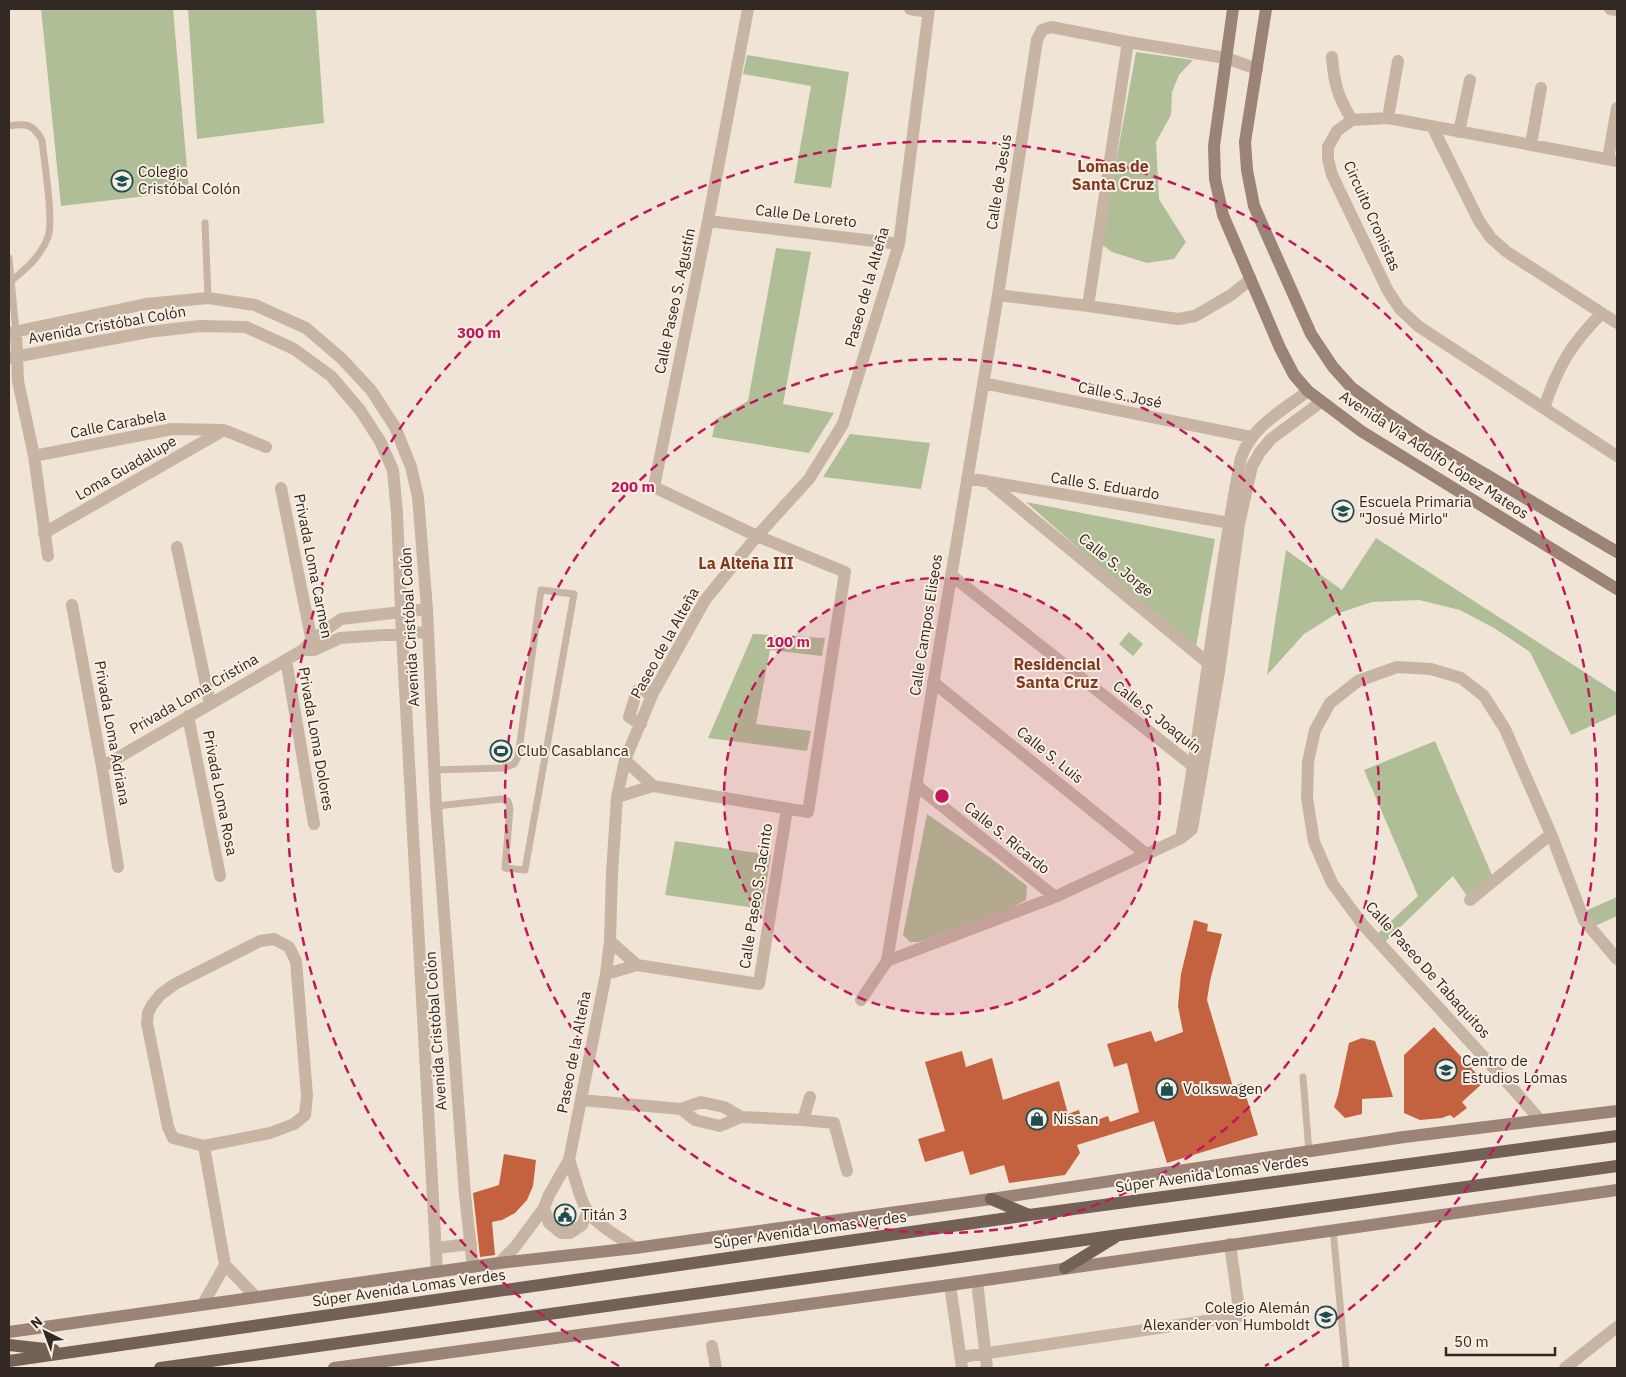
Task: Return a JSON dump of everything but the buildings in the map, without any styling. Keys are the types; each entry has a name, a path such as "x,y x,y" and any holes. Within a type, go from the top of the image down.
{"main road":[{"name":"Avenida Via Adolfo López Mateos","path":"1233,9 1214,146 1215,179 1223,215 1280,348 1294,375 1321,402 1361,431 1617,589"},
{"name":"Avenida Via Adolfo López Mateos","path":"1266,13 1245,142 1246,170 1254,206 1310,334 1333,367 1351,387 1424,438 1617,552"},
{"name":"Súper Avenida Lomas Verdes","path":"9,1332 499,1263 635,1248 992,1199 1404,1137 1617,1111"},
{"name":"Súper Avenida Lomas Verdes","path":"9,1361 1029,1215 1617,1136"},
{"path":"160,1368 1617,1166"},
{"path":"1602,1168 1617,1171"},
{"path":"334,1368 950,1285 1617,1190"},
{"path":"992,1199 1029,1215"},
{"path":"1065,1268 1118,1235"},
{"path":"9,1345 74,1352"}],"street":[{"name":"Calle Paseo S. Agustín","path":"748,9 654,487 757,536"},
{"path":"910,9 929,10"},
{"path":"1610,9 1617,10"},
{"name":"Paseo de la Alteña","path":"499,1263 515,1247 544,1208 549,1195 569,1160 606,974 610,941 617,797 625,760 653,693 705,600 757,536 809,479 843,424 899,244 929,10"},
{"name":"Calle de Jesús","path":"998,295 1037,40 1042,30 1051,27 1226,58 1257,69"},
{"path":"1088,306 1128,42"},
{"path":"1332,57 1333,79 1340,101 1352,120 1388,118 1612,160 1617,108"},
{"path":"1388,118 1398,61"},
{"path":"1459,132 1470,80"},
{"path":"1531,144 1541,88"},
{"name":"Circuito Cronistas","path":"1352,120 1337,131 1328,147 1328,159 1332,175 1392,297 1400,309 1418,326 1617,456"},
{"path":"1432,126 1478,221 1491,238 1507,252 1617,323"},
{"name":"Calle De Loreto","path":"708,220 899,244"},
{"path":"998,295 1178,319 1195,316 1231,295 1250,280"},
{"name":"Calle Campos Eliseos","path":"862,1000 887,961 998,295"},
{"name":"Avenida Cristóbal Colón","path":"12,332 146,304 208,298 255,305 306,328 341,358 371,390 395,427 411,467 418,498 427,609 433,770 464,1195 473,1267"},
{"path":"1544,408 1553,381 1566,356 1582,333 1602,313"},
{"name":"Avenida Cristóbal Colón","path":"13,358 148,332 200,326 246,327 294,350 330,376 360,410 380,441 393,470 397,513 437,1272"},
{"path":"12,332 13,358 34,456 48,556"},
{"name":"Calle S. José","path":"983,384 1251,438"},
{"path":"887,961 1054,897 1181,838 1219,672 1241,458 1244,449 1260,428 1308,391"},
{"path":"1198,770 1209,663 1233,523 1252,466 1260,452 1271,440 1321,402"},
{"name":"Calle Carabela","path":"34,456 172,429 224,430 266,447"},
{"name":"Loma Guadalupe","path":"44,533 224,430"},
{"name":"Calle S. Eduardo","path":"967,478 992,484 1233,523"},
{"name":"Calle S. Jorge","path":"992,484 1219,672"},
{"name":"Privada Loma Carmen","path":"281,488 309,646"},
{"path":"617,797 653,786 808,812 845,572 757,536"},
{"path":"177,547 210,704"},
{"name":"Calle S. Joaquín","path":"951,575 1198,770"},
{"name":"Privada Loma Adriana","path":"72,605 102,766 118,867"},
{"name":"Privada Loma Cristina","path":"102,766 309,646 341,619 427,609"},
{"name":"Privada Loma Cristina","path":"309,646 340,638 428,632"},
{"name":"Privada Loma Dolores","path":"286,660 314,824"},
{"name":"Calle Paseo De Tabaquitos","path":"1540,1120 1363,925 1332,882 1314,842 1307,798 1308,762 1315,730 1330,703 1358,681 1397,667 1431,669 1461,678 1484,696 1505,729 1551,834 1584,920 1617,958"},
{"name":"Calle S. Luis","path":"933,682 1146,854"},
{"name":"Privada Loma Rosa","path":"188,716 220,876"},
{"path":"625,760 653,786"},
{"name":"Calle S. Ricardo","path":"916,785 1054,897"},
{"name":"Calle Paseo S. Jacinto","path":"606,974 637,965 758,984 787,809"},
{"path":"1470,900 1551,834"},
{"path":"274,939 289,947 296,961 306,1095 305,1115 294,1124 270,1133 204,1146 173,1138 168,1127 147,1023 148,1013 161,994 175,984 260,941 274,939"},
{"path":"610,941 637,965"},
{"path":"803,1120 810,1096"},
{"path":"581,1100 681,1109 701,1102 724,1107 741,1117"},
{"path":"681,1109 695,1120 720,1126 741,1117 803,1120 834,1124 847,1171"},
{"path":"204,1146 225,1265 256,1297"},
{"path":"569,1160 588,1212 602,1225 635,1248"},
{"path":"544,1208 549,1223 561,1233 570,1233 582,1225 588,1212"},
{"path":"436,1248 471,1244"},
{"path":"950,1285 962,1362 985,1354 1240,1316 1230,1244"},
{"path":"203,1304 225,1265"},
{"path":"976,1281 987,1368"},
{"path":"1565,1368 1617,1327"},
{"path":"712,1346 716,1368"}],"lane":[{"path":"9,126 21,124 30,126 37,131 42,140 50,220 49,236 41,252 28,268 10,281"},
{"path":"205,223 208,298"},
{"path":"9,258 12,332"},
{"path":"433,770 503,768 514,764 518,757 541,590 574,594 524,870 505,868 510,809 508,802 501,799 436,806"},
{"path":"1303,1077 1309,1152"},
{"path":"1333,1229 1346,1368"}],"green space":[{"path":"41,9 173,9 189,191 61,206"},
{"path":"188,9 316,9 324,123 197,139"},
{"path":"1136,52 1193,60 1179,75 1172,92 1171,115 1156,142 1159,199 1186,242 1174,259 1147,263 1112,252 1101,244"},
{"path":"747,55 849,72 831,188 794,183 811,86 743,74"},
{"path":"776,248 811,252 783,404 834,413 809,453 712,437 716,419 748,401"},
{"path":"850,434 930,443 921,489 823,477"},
{"path":"1026,502 1215,539 1196,647 1169,628"},
{"path":"1376,538 1617,693 1617,714 1571,735 1530,652 1494,628 1460,610 1419,600 1372,602 1336,614 1304,634 1267,675 1286,550 1342,590"},
{"path":"1129,632 1143,644 1133,656 1119,644"},
{"path":"753,634 825,638 822,656 770,650 756,724 811,731 807,751 708,738"},
{"path":"1435,741 1492,875 1467,896 1453,876 1385,942 1377,934 1418,896 1364,770"},
{"path":"927,814 1027,886 1026,900 997,915 919,942 910,942 903,935"},
{"path":"675,841 771,855 762,909 665,895"},
{"path":"1617,897 1617,916 1595,926 1585,911"}],"place":[{"name":"Colegio Cristóbal Colón","path":"122,181"},
{"name":"Escuela Primaria \"Josué Mirlo\"","path":"1343,511"},
{"name":"Club Casablanca","path":"501,751"},
{"name":"Centro de Estudios Lomas","path":"1446,1070"},
{"name":"Volkswagen","path":"1167,1089"},
{"name":"Nissan","path":"1037,1119"},
{"name":"Titán 3","path":"565,1215"},
{"name":"Colegio Alemán Alexander von Humboldt","path":"1326,1317"}],"district":[{"name":"Lomas de Santa Cruz","path":"1113,175"},
{"name":"La Alteña III","path":"746,563"},
{"name":"Residencial Santa Cruz","path":"1057,673"}]}
